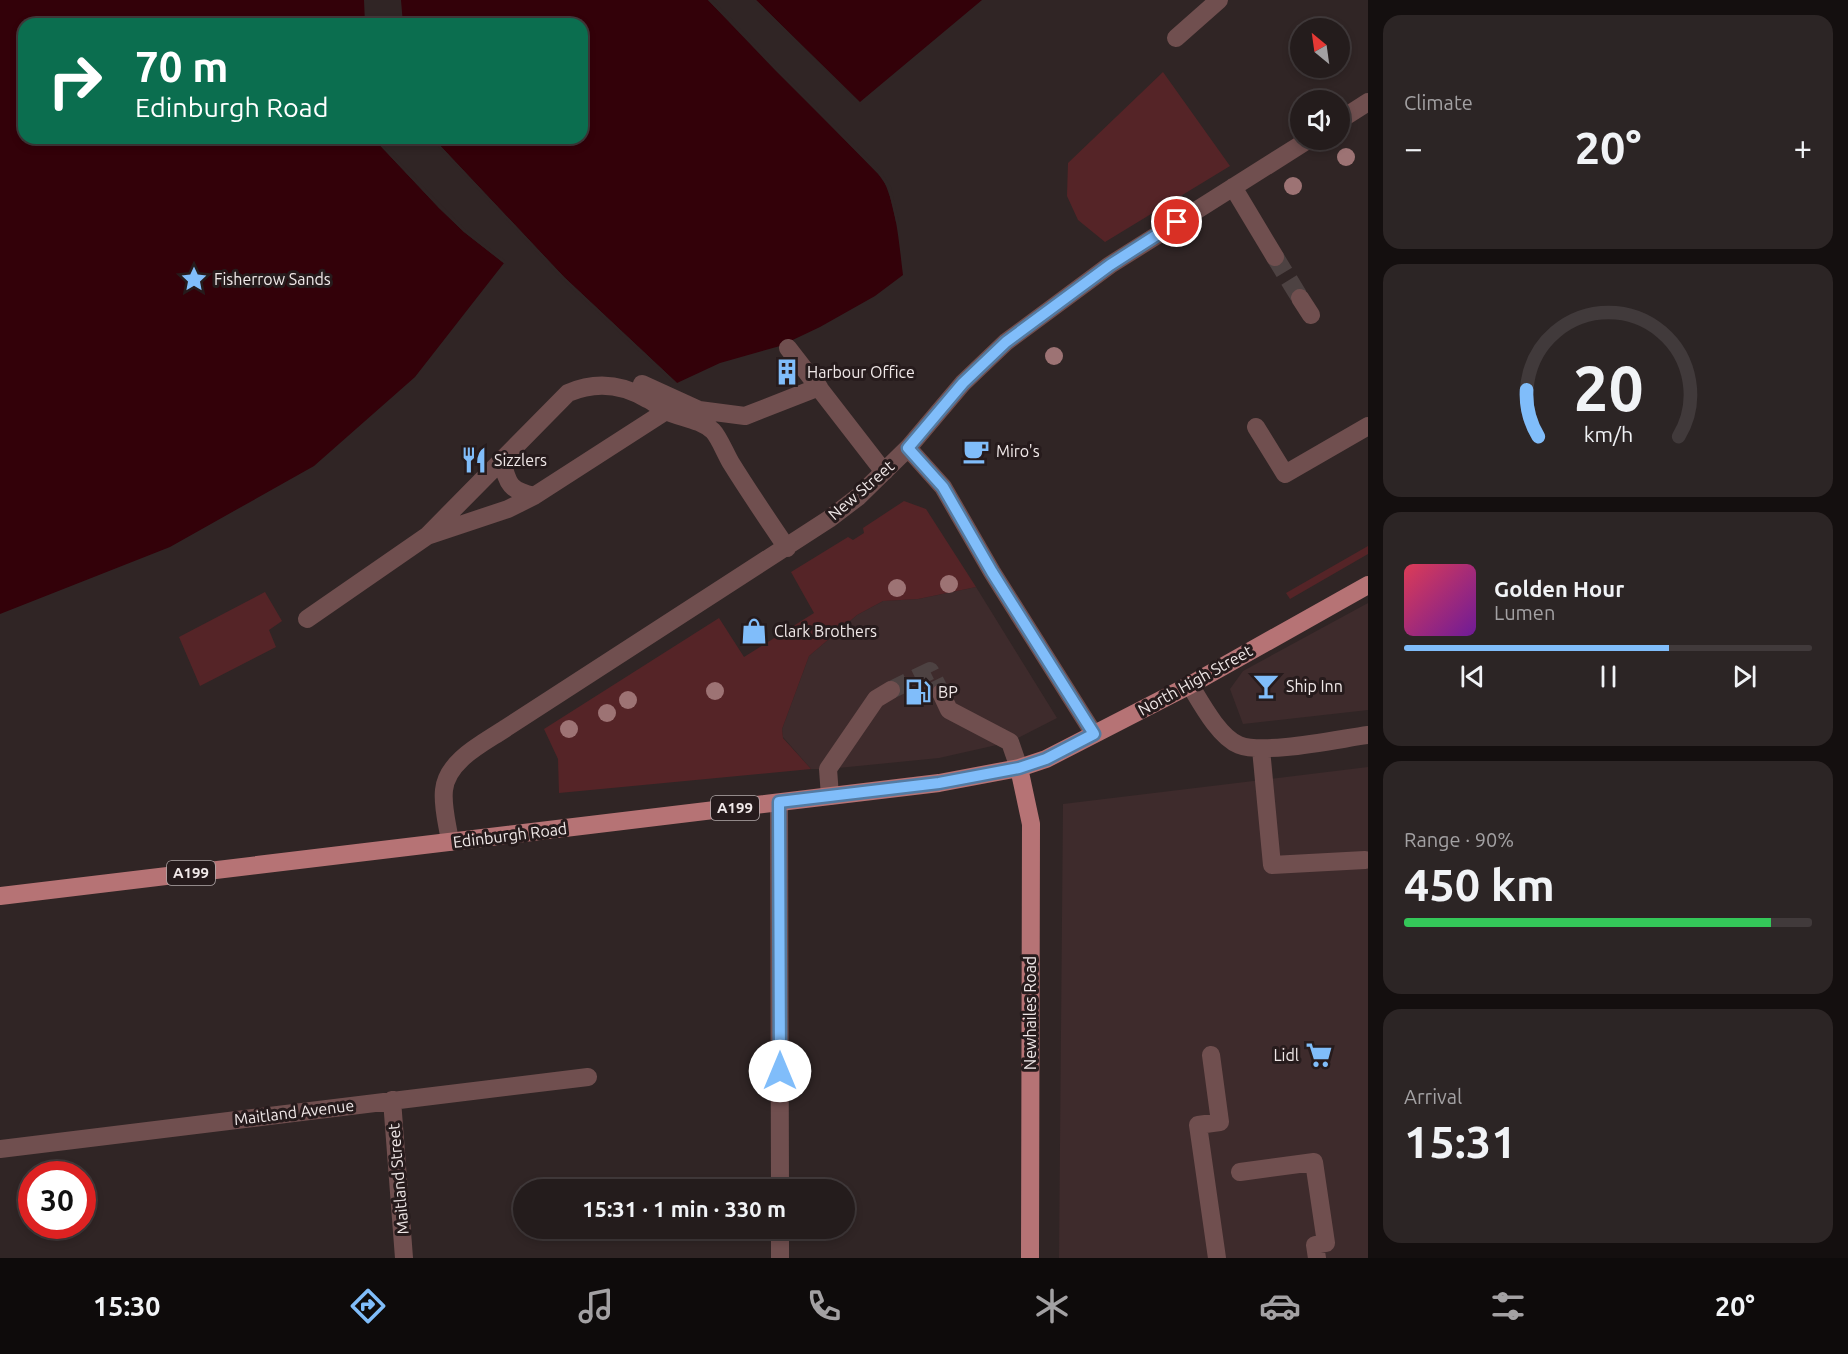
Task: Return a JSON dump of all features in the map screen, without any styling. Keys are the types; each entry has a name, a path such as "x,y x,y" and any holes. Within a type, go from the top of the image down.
{"main road":[{"name":"North High Street","path":"1019,768 1046,759 1190,685 1368,585"},
{"name":"Edinburgh Road","path":"0,896 939,783 1019,768"},
{"name":"Newhailes Road","path":"1019,768 1030,824 1030,1258"}],"street":[{"path":"1176,38 1219,0"},
{"path":"1350,114 1368,102"},
{"name":"New Street","path":"450,842 444,790 454,766 506,728 787,548 858,497 908,448 963,383 1006,342 1110,265 1292,150"},
{"path":"1233,187 1275,257"},
{"path":"1300,298 1311,315"},
{"path":"788,348 884,472"},
{"path":"307,619 427,536 568,393 599,384 615,386 646,398 666,411 689,418 714,432 730,462 787,548"},
{"path":"642,384 699,410 745,416 819,387"},
{"path":"427,536 508,509 534,496 666,411"},
{"path":"1256,427 1285,474 1368,426"},
{"path":"908,448 943,487 992,572 1094,734"},
{"path":"502,461 507,480 516,492 534,496"},
{"path":"1190,685 1220,730 1238,745 1261,749 1368,735"},
{"path":"830,796 828,769 876,699 891,690"},
{"path":"941,693 949,710 1010,742 1019,768"},
{"path":"1261,749 1272,865 1365,860"},
{"path":"779,802 780,1179"},
{"path":"1211,1055 1220,1122 1198,1125 1217,1258"},
{"name":"Maitland Avenue","path":"0,1149 588,1077"},
{"name":"Maitland Street","path":"392,1101 404,1258"},
{"path":"1240,1172 1314,1162 1326,1243 1315,1245 1317,1258"},
{"path":"780,1239 780,1258"}],"shaded area":[{"name":"Fisherrow Sands","path":"0,0 364,0 365,18 18,18 18,144 379,144 464,232 504,263 415,377 314,466 170,547 0,614"},
{"path":"401,0 708,0 883,179 894,214 903,275 875,296 820,327 780,346 720,363 677,383 564,277 439,144 588,144 588,18 402,18"},
{"path":"756,0 982,0 860,102"},
{"path":"1163,72 1230,166 1105,242 1078,220 1067,196 1068,163"},
{"path":"904,501 926,509 976,587 918,599 883,601 857,615 809,656 782,729 783,738 811,769 559,793 558,759 544,729 719,618 744,657 814,613 791,572 848,537 853,540 864,533 863,528"},
{"path":"1368,546 1368,554 1290,599 1286,593"},
{"path":"976,587 1057,718 1010,742 939,758 811,769 783,737 782,729 809,656 857,615 883,601 918,599"},
{"path":"265,592 282,621 269,630 276,647 200,686 179,637"},
{"path":"1368,603 1368,710 1243,724 1230,689 1243,671"},
{"path":"1368,767 1368,1258 1059,1258 1063,804"}],"pier":[{"path":"708,0 712,0 719,6 777,68 880,170 891,187 899,222 896,222 888,188 877,172"},
{"path":"753,0 756,0 862,105 858,105"},
{"path":"379,144 382,144 466,230 506,261 506,265 464,232"},
{"path":"436,144 439,144 564,277 677,383 672,382 562,279"}],"tunnel":[{"path":"1275,257 1300,298"},
{"path":"891,690 930,671 941,693"}],"place":[{"name":"Fisherrow Sands","path":"194,279"},
{"name":"Harbour Office","path":"787,372"},
{"name":"Miro's","path":"976,451"},
{"name":"Sizzlers","path":"474,460"},
{"name":"Clark Brothers","path":"754,631"},
{"name":"Ship Inn","path":"1266,686"},
{"name":"BP","path":"918,692"},
{"name":"Lidl","path":"1319,1055"}],"route":[{"path":"780,1071 779,802 939,783 1019,768 1046,759 1094,734 992,572 943,487 908,448 963,383 1006,342 1110,265 1177,222"}]}
